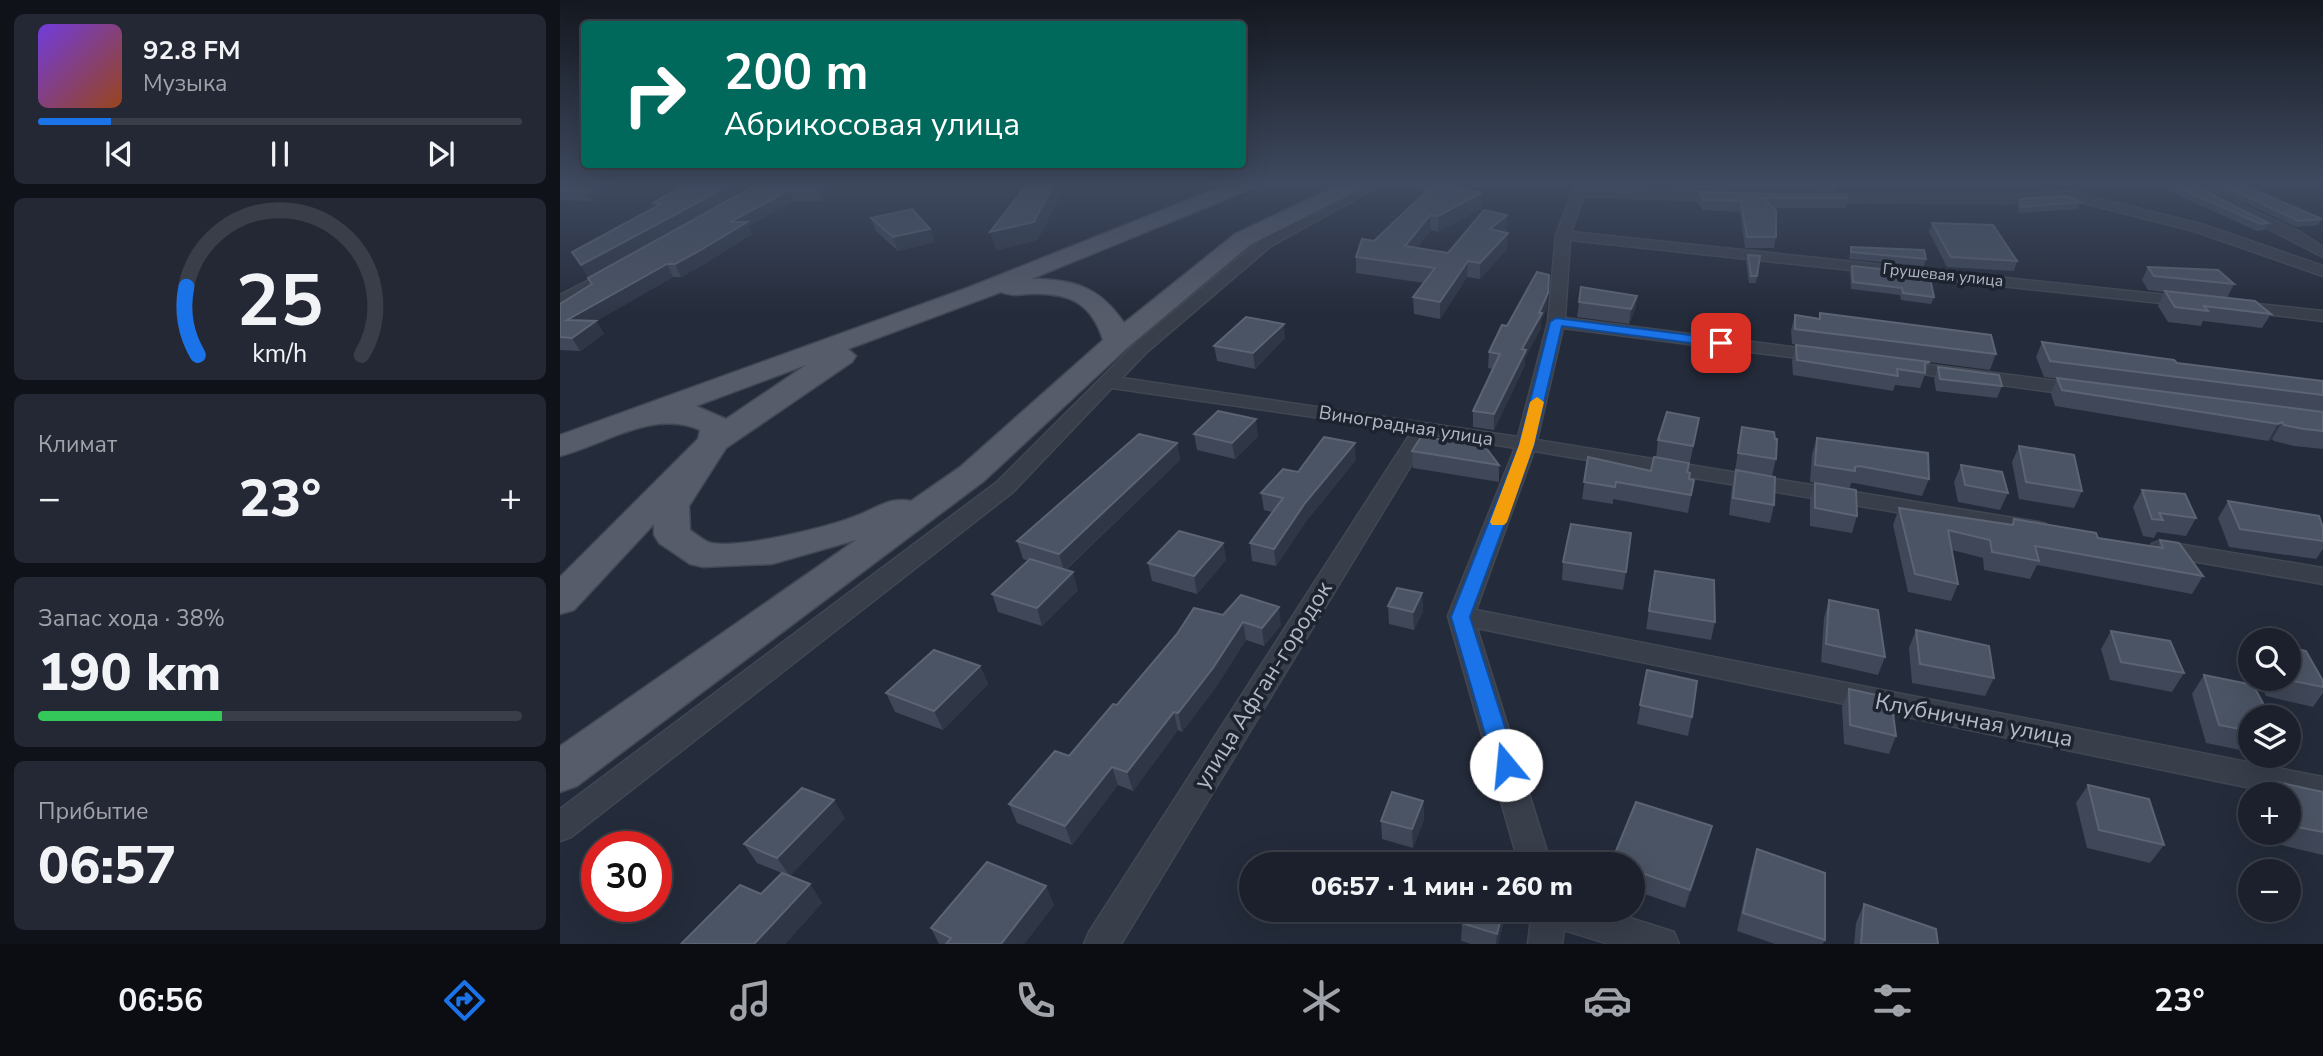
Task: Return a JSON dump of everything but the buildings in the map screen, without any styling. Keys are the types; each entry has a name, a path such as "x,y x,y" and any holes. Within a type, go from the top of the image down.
{"main road":[{"path":"566,444 976,293 1140,227"},
{"path":"560,772 972,474 1117,342 1243,239 1268,227"},
{"path":"560,600 714,442 825,365 976,293 1051,286 1074,290 1096,302 1107,315 1117,342"},
{"path":"566,444 658,416 687,413 716,426 714,442 672,506 671,536 703,555 772,552 824,539 867,525 972,474"}],"street":[{"path":"560,827 1005,487 1111,382 1142,347 1266,243 1296,227"},
{"path":"1531,852 1461,617 1526,445 1556,322 1566,227"},
{"path":"2195,227 2323,271"},
{"path":"2278,227 2323,253"},
{"name":"Грушевая улица","path":"1563,235 2199,303"},
{"path":"560,302 620,269"},
{"path":"2226,306 2323,316"},
{"path":"1556,322 1844,359"},
{"path":"1885,365 2104,393"},
{"name":"Виноградная улица","path":"1111,382 1424,427 2062,533"},
{"name":"улица Афган-городок","path":"1101,944 1424,427"},
{"path":"2144,547 2323,576"},
{"name":"Клубничная улица","path":"1461,617 2323,790"},
{"path":"1545,944 1548,922"},
{"path":"1590,922 1662,944"}],"slow traffic":[{"path":"1498,522 1526,445 1537,402"}],"route":[{"path":"1506,765 1461,617 1526,445 1556,322 1721,343"}]}
